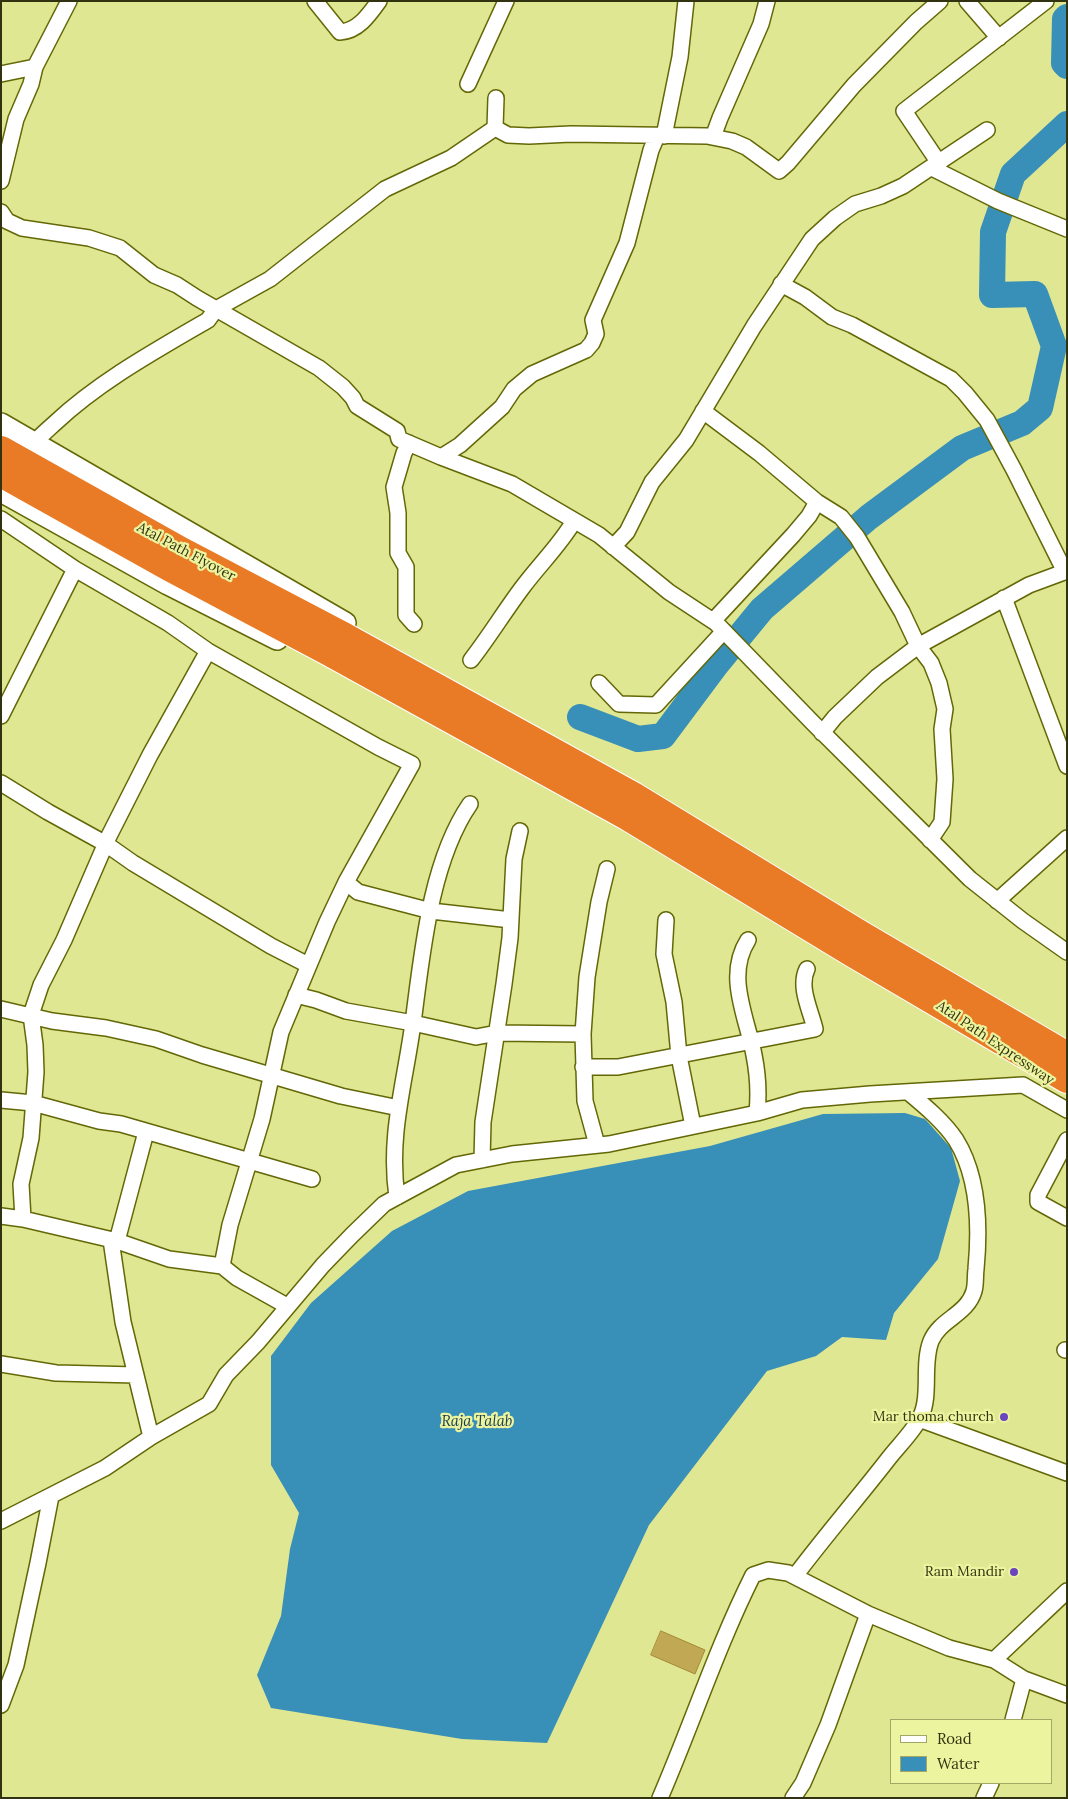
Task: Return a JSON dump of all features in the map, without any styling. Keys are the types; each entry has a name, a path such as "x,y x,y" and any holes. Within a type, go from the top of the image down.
{"highway":[{"name":"Atal Path Flyover","path":"1,450 180,551 338,645 630,806 929,986 1047,1049"},
{"name":"Atal Path Flyover","path":"2,491 338,645"},
{"path":"1047,1049 1067,1056"},
{"path":"1047,1049 1067,1079"}],"street":[{"path":"1,181 16,119 36,67 69,1"},
{"path":"315,1 340,32 348,31 365,20 379,1"},
{"path":"468,84 506,1"},
{"path":"441,457 460,445 502,407 514,389 532,374 586,350 592,343 596,334 593,320 627,243 651,150 660,136 680,57 686,1"},
{"path":"713,137 761,24 767,1"},
{"path":"495,128 508,135 529,136 572,134 713,137 732,141 746,147 779,172 860,79 916,22 940,1"},
{"path":"967,1 999,38"},
{"path":"1046,1 904,111 936,165 998,200 1067,229"},
{"path":"1,74 36,67"},
{"path":"495,128 496,98"},
{"path":"1,424 34,442 359,632 367,661 338,670 168,584 2,491 34,442 75,404 132,366 208,320 216,309 270,279 385,189 451,158 495,128"},
{"path":"613,548 627,532 652,482 686,440 781,284 812,239 835,218 855,204 881,196 903,186 987,130"},
{"path":"1,212 7,221 22,228 88,238 120,248 154,276 177,285 319,368 343,387 353,398 356,406 397,431 399,439 512,484 599,535 669,592 718,626 970,880 1067,952"},
{"path":"781,284 805,297 832,318 852,325 951,379 965,393 987,420 1066,572 1029,585 918,646 877,677 822,732"},
{"path":"703,411 759,453 817,502 841,517 857,537 902,612 918,646 932,663 939,683 944,709 942,729 945,779 942,822 930,840"},
{"path":"409,444 394,487 398,513 398,553 406,568 406,615 414,624"},
{"path":"599,683 619,704 656,705 718,626 809,516 817,502"},
{"path":"1,519 75,569 168,623 208,651 369,743 412,764 346,882 308,965 282,1032 249,1161 230,1225 222,1266"},
{"path":"470,660 493,632 522,588 565,537 574,521"},
{"path":"1,716 75,569"},
{"path":"1004,598 1067,766"},
{"path":"23,1219 22,1184 31,1138 36,1072 36,1045 31,1015 41,985 64,940 106,844 150,756 208,651"},
{"path":"1,783 106,844 133,863 271,946 308,965"},
{"path":"397,1197 394,1177 394,1140 413,1023 415,998 431,911 440,870 462,815 470,804"},
{"path":"482,1160 483,1122 510,938 514,859 520,831"},
{"path":"997,901 1067,838"},
{"path":"597,1145 585,1101 583,1034 588,977 599,902 607,869"},
{"path":"346,882 358,892 431,911 511,920"},
{"path":"666,920 664,954 674,1002 680,1056 694,1126"},
{"path":"748,940 741,950 737,970 740,1001 751,1042 759,1090 757,1113"},
{"path":"583,1067 618,1066 680,1056 816,1029 804,989 804,977 807,969"},
{"name":"Atal Path Expressway","path":"929,986 1067,1092"},
{"path":"296,996 316,1000 346,1011 413,1023 476,1038 497,1033 583,1034"},
{"path":"1,1009 52,1021 106,1028 156,1039 341,1096 399,1108"},
{"path":"1,1522 106,1468 151,1437 209,1404 226,1375 258,1342 323,1264 384,1204 456,1165 512,1154 597,1145 757,1113 802,1100 1023,1085 1067,1110"},
{"path":"795,1576 822,1539 859,1497 919,1419 926,1398 926,1376 931,1342 940,1326 966,1307 974,1291 978,1245 977,1211 970,1172 956,1140 929,1110 908,1092"},
{"path":"1,1100 33,1103 99,1121 121,1124 312,1179"},
{"path":"146,1132 114,1240 123,1322 151,1437"},
{"path":"1067,1140 1038,1195 1038,1202 1067,1218"},
{"path":"1,1216 23,1219 114,1240 169,1259 222,1266 237,1278 287,1306"},
{"path":"1,1364 56,1373 136,1375"},
{"path":"919,1419 1067,1473"},
{"path":"1,1705 16,1665 51,1496"},
{"path":"660,1798 735,1611 753,1575 768,1570 788,1573 868,1614 949,1648 994,1660 1024,1679 1067,1695"},
{"path":"994,1660 1067,1591"},
{"path":"793,1798 803,1783 828,1725 868,1614"},
{"path":"1013,1719 1024,1679"},
{"path":"984,1798 990,1784"}],"water":[{"name":"Raja Talab","path":"905,1113 925,1119 951,1148 960,1181 938,1259 894,1313 886,1340 842,1337 816,1356 767,1371 649,1525 547,1743 462,1739 271,1708 257,1675 281,1616 290,1549 299,1513 271,1465 271,1356 311,1303 392,1231 468,1191 710,1146 823,1114"}],"building":[{"path":"661,1631 705,1650 695,1674 651,1655"}],"waterway":[{"path":"1067,17 1065,19 1064,63 1067,66"},
{"path":"580,717 638,739 663,736 716,665 762,609 869,517 962,448 1022,423 1040,408 1054,346 1035,294 992,295 993,232 1013,174 1067,124"}],"place":[{"name":"Mar thoma church","path":"1004,1417"},
{"name":"Ram Mandir","path":"1014,1572"}]}
